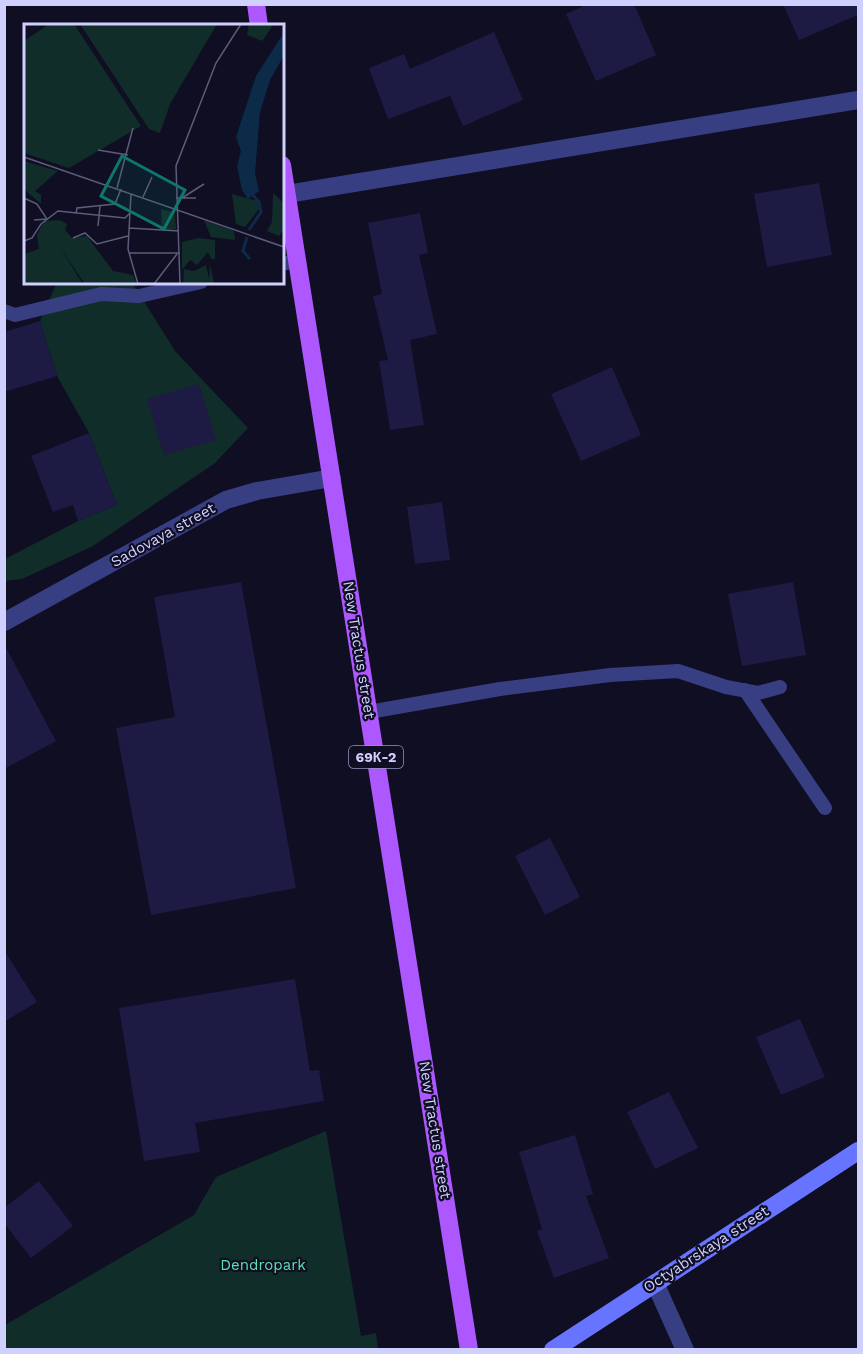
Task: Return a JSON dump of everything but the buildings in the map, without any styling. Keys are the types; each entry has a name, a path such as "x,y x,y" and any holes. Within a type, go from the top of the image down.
{"main road":[{"path":"256,4 259,24"},
{"name":"New Tractus street","path":"284,177 290,263 332,478 469,1350"}],"street":[{"path":"287,194 858,100"},
{"name":"Sadovaya street","path":"4,622 226,500 257,491 332,478"},
{"name":"Octyabrskaya street","path":"554,1350 858,1151"},
{"path":"655,1283 685,1350"}],"lane":[{"path":"4,311 15,315 101,294 139,296 192,284"},
{"path":"369,712 500,689 610,675 678,671 726,687 758,693 780,687"},
{"path":"745,690 825,808"}],"green space":[{"path":"56,284 133,284 175,351 248,428 215,463 93,546 22,579 5,581 5,559 78,521 117,505 89,433 57,376 40,321"},
{"name":"Dendropark","path":"326,1131 361,1336 376,1333 378,1349 5,1349 5,1325 194,1215 216,1177"}]}
